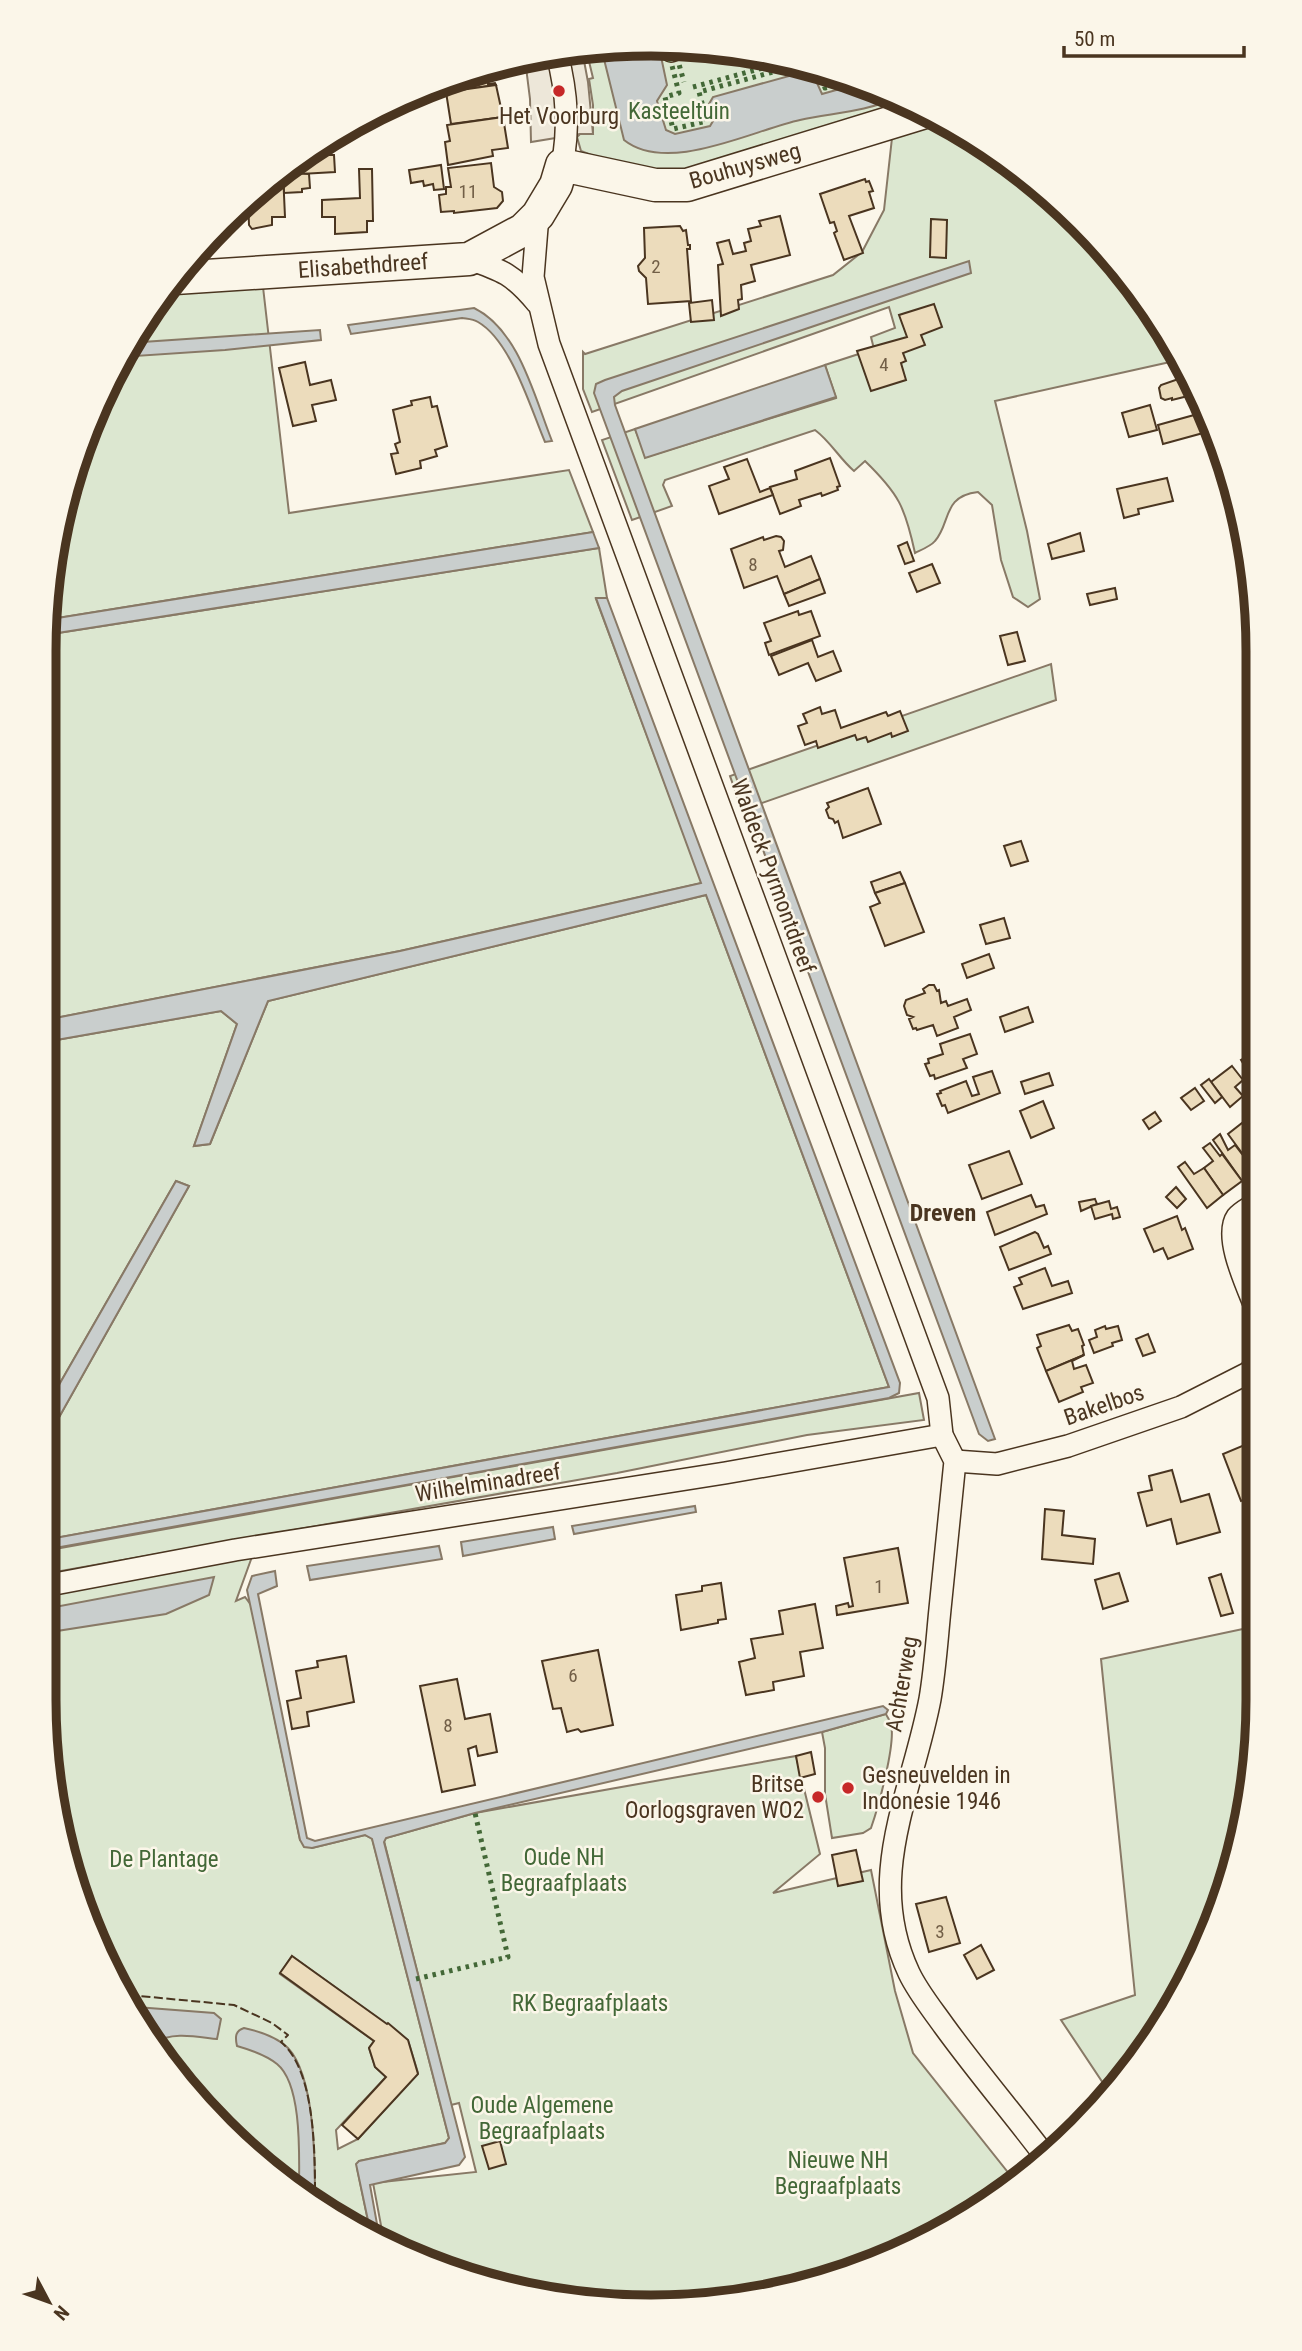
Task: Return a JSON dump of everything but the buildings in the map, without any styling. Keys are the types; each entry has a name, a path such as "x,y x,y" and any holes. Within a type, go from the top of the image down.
{"street":[{"path":"538,215 556,186 562,166 568,121 564,79 560,63"},
{"name":"Bouhuysweg","path":"562,166 655,185 687,185 912,116"},
{"name":"Elisabethdreef","path":"189,277 469,259 523,230 538,215"},
{"name":"Waldeck Pyrmontdreef","path":"538,215 533,277 549,344 938,1398 942,1435 955,1461"},
{"name":"Waldeck Pyrmontdreef","path":"469,259 502,270 522,284 540,307"},
{"path":"1246,1210 1238,1215 1231,1230 1246,1280"},
{"name":"Bakelbos","path":"955,1461 997,1464 1068,1446 1181,1407 1246,1374"},
{"name":"Wilhelminadreef","path":"56,1584 235,1550 737,1471 942,1435"},
{"name":"Achterweg","path":"955,1461 933,1678 921,1739 894,1839 889,1874 891,1910 909,1973 923,1997 971,2063 1040,2149"}],"green space":[{"name":"Kasteeltuin","path":"651,56 729,61 805,76 899,110 687,175 630,170 581,151 577,137 580,134 593,134 593,105 589,79 593,78 589,59"},
{"path":"920,121 982,156 1043,204 1072,230 1123,289 1146,320 1170,362 995,401 1027,531 1040,599 1028,607 1013,597 1001,560 992,505 978,492 958,499 949,511 935,541 915,553 904,512 886,483 865,461 854,471 815,430 665,480 663,485 672,506 632,520 602,440 635,429 646,457 836,398 825,365 874,349 871,337 895,328 889,307 592,412 583,389 583,352 585,354 833,275 862,252 884,210 893,129"},
{"path":"263,287 289,513 569,470 593,532 57,618 67,535 76,497 101,423 136,353 177,292"},
{"path":"599,548 607,598 596,599 702,883 400,951 56,1018 56,633"},
{"path":"1051,664 1056,700 742,810 730,776"},
{"path":"706,895 889,1387 56,1538 56,1423 189,1186 176,1181 56,1390 56,1040 221,1011 237,1024 194,1146 210,1144 268,1001"},
{"path":"919,1393 924,1420 807,1435 617,1473 56,1572 56,1549"},
{"name":"De Plantage","path":"253,1554 236,1601 245,1597 251,1605 300,1840 312,1848 365,1835 372,1838 449,2138 445,2143 359,2161 357,2168 369,2223 320,2195 230,2121 156,2031 117,1963 88,1891 67,1816 57,1739 56,1594","holes":["292,1956 408,2040 418,2073 358,2139 338,2149 336,2130 386,2077 375,2067 369,2048 374,2041 280,1974"]},
{"path":"1246,1628 1245,1739 1235,1816 1226,1854 1201,1928 1185,1963 1146,2031 1104,2085 1061,2020 1135,1995 1101,1659"},
{"path":"886,1714 891,1724 891,1746 882,1792 871,1828 863,1833 832,1838 825,1794 825,1748 822,1732"},
{"path":"796,1756 820,1854 773,1893 871,1870 895,1991 913,2053 1010,2175 948,2215 879,2250 805,2275 767,2284 690,2294 612,2294 535,2284 460,2263 423,2250 382,2231 373,2183 476,2172 459,2103 451,2105 384,1841 386,1838 475,1813"}],"shaded area":[{"path":"661,56 667,85 657,101 666,130 675,134 710,126 713,121 709,104 713,97 796,74 815,79 822,94 843,88 884,103 800,120 687,152 642,150 624,140 604,58"},
{"name":"Het Voorburg","path":"584,60 593,134 531,142 526,69"},
{"path":"969,261 971,273 622,391 614,397 995,1439 988,1441 979,1434 594,393 596,384 605,380"},
{"path":"474,308 490,318 514,348 552,441 545,442 510,359 490,331 478,322 462,318 351,334 348,325"},
{"path":"320,330 321,340 134,356 143,342"},
{"path":"825,365 836,397 645,458 635,429"},
{"path":"593,532 599,548 56,633 57,618"},
{"path":"596,598 607,598 900,1383 899,1393 889,1398 56,1548 56,1538 889,1387 706,895 268,1001 210,1144 194,1146 237,1024 221,1011 56,1040 56,1018 400,951 701,883"},
{"path":"176,1181 189,1186 56,1423 56,1390"},
{"path":"695,1506 696,1512 574,1534 572,1526"},
{"path":"553,1527 555,1539 463,1556 461,1542"},
{"path":"439,1546 442,1559 310,1580 307,1566"},
{"path":"275,1571 277,1586 258,1594 307,1838 315,1841 883,1706 888,1710 886,1714 822,1732 475,1813 386,1838 384,1842 465,2157 459,2165 370,2185 378,2228 369,2223 356,2164 359,2161 445,2143 449,2138 372,1839 365,1835 312,1848 304,1847 300,1840 247,1590 252,1576"},
{"path":"214,1577 209,1595 166,1614 56,1631 56,1607"},
{"path":"142,2007 214,2013 221,2019 217,2039 162,2039"},
{"path":"244,2028 278,2041 288,2048 297,2062 309,2101 315,2191 299,2179 298,2124 291,2088 285,2074 277,2064 263,2055 237,2046 236,2035"}],"hedge":[{"path":"677,57 684,82"},
{"path":"670,58 679,93 665,97 673,129 707,121 699,92 780,70"},
{"path":"693,87 767,67"},
{"path":"823,82 825,88 834,86"},
{"path":"416,1979 508,1957 475,1813"}],"fence":[{"path":"135,1996 234,2005 272,2023 288,2035 281,2042 293,2056 302,2074 312,2118 315,2191"}],"place":[{"name":"Het Voorburg","path":"559,91"},
{"name":"Gesneuvelden in Indonesie 1946","path":"848,1788"},
{"name":"Britse Oorlogsgraven WO2","path":"818,1797"}],"district":[{"name":"Dreven","path":"943,1213"}],"park label":[{"name":"Oude NH Begraafplaats","path":"564,1870"},
{"name":"RK Begraafplaats","path":"590,2003"},
{"name":"Oude Algemene Begraafplaats","path":"542,2118"},
{"name":"Nieuwe NH Begraafplaats","path":"838,2173"}]}
